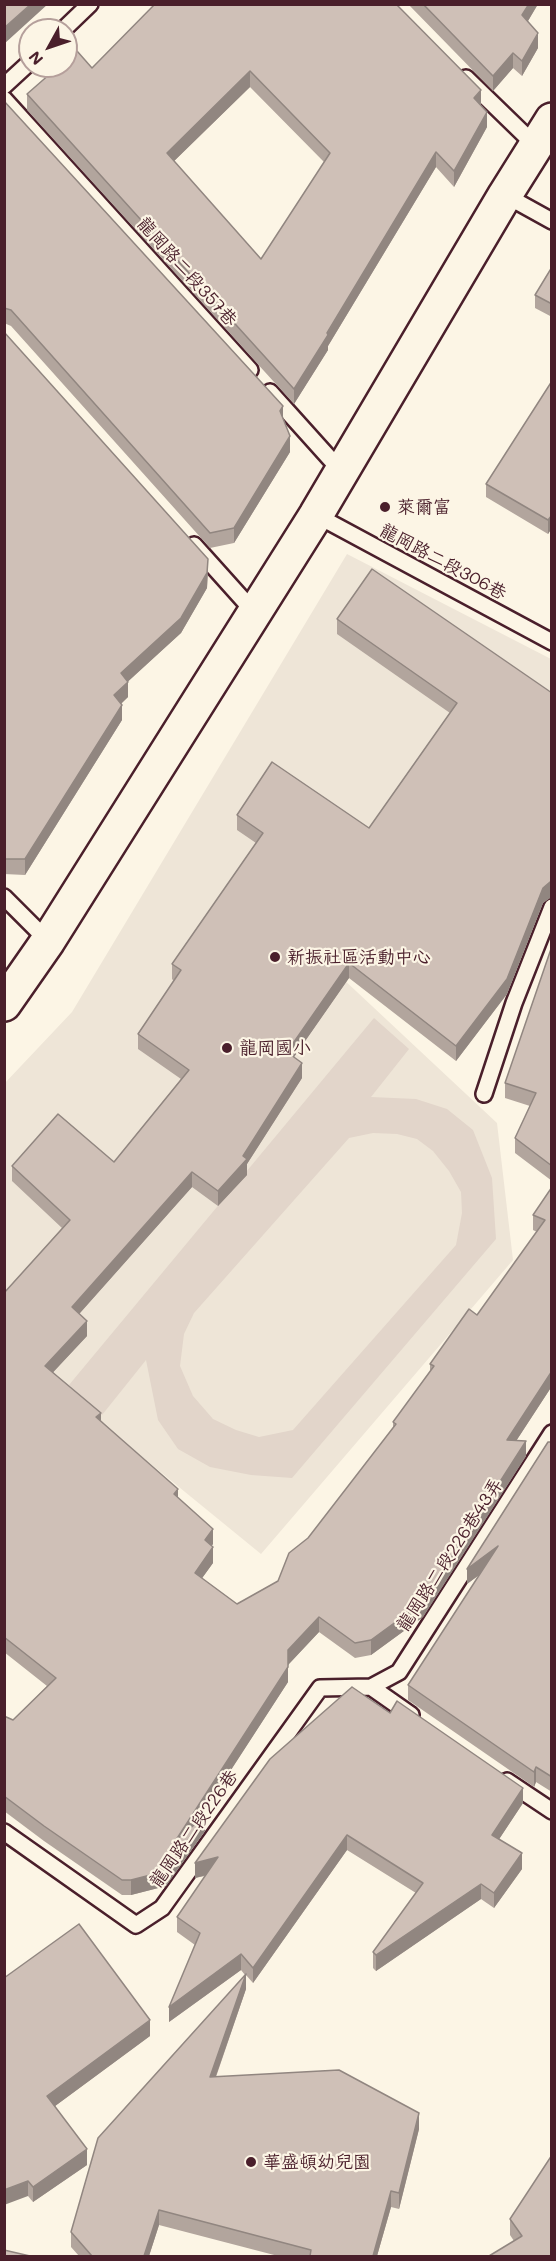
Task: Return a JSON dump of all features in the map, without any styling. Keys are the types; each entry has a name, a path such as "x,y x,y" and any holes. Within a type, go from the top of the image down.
{"main road":[{"path":"4,1004 48,940 316,515 543,133"}],"lane":[{"path":"75,18 90,4"},
{"path":"457,70 543,133"},
{"path":"4,86 18,73"},
{"name":"龍岡路二段357巷","path":"4,99 341,471"},
{"path":"505,195 552,221"},
{"name":"龍岡路二段306巷","path":"316,515 552,642"},
{"path":"184,534 255,613"},
{"path":"4,897 48,940"},
{"path":"484,1094 514,1003 552,907"},
{"name":"龍岡路二段226巷43弄","path":"371,1687 399,1672 552,1432"},
{"path":"371,1687 428,1726"},
{"name":"龍岡路二段226巷","path":"4,1832 136,1925 162,1908 320,1688 371,1687"},
{"path":"495,1772 552,1811"}],"shaded area":[{"name":"龍岡國小","path":"347,554 551,659 551,688 341,977 497,1123 513,1260 261,1554 54,1385 5,1436 4,1084 72,1012"},
{"path":"374,1018 409,1049 371,1097 416,1099 447,1109 473,1130 492,1178 496,1239 292,1478 251,1475 210,1467 178,1449 158,1420 146,1360 102,1415 69,1385","holes":["373,1133 397,1134 417,1139 433,1151 449,1171 461,1192 462,1213 456,1245 293,1430 259,1437 236,1430 213,1419 193,1396 180,1366 184,1334 194,1313 349,1138"]}],"building":[{"path":"4,4 31,4 4,28"},
{"path":"155,4 396,4 481,90 474,98 487,112 454,171 436,152 294,389 27,94 45,78 78,78 78,52 92,68","holes":["250,71 330,153 261,259 167,153"]},
{"path":"423,4 529,4 522,15 538,33 522,61 513,53 493,76"},
{"path":"4,101 283,406 280,411 290,436 234,528 210,533 11,310 4,308"},
{"path":"552,267 552,304 535,295"},
{"path":"4,332 208,559 207,573 181,618 121,673 128,682 114,695 122,705 25,859 4,859"},
{"path":"552,381 552,515 548,520 486,484"},
{"path":"372,569 552,693 552,883 550,882 543,888 507,979 456,1046 349,963 287,1052 302,1063 243,1156 247,1159 218,1191 192,1172 72,1307 87,1321 45,1366 101,1413 96,1417 178,1489 174,1494 213,1529 205,1540 213,1547 195,1573 237,1604 278,1581 289,1553 308,1538 396,1424 393,1422 434,1366 430,1364 469,1309 477,1315 545,1220 533,1215 552,1187 552,1371 507,1440 526,1441 423,1602 371,1640 355,1643 319,1617 288,1650 288,1667 176,1840 205,1816 166,1871 131,1880 122,1880 4,1796 4,1716 13,1720 56,1678 4,1637 4,1293 70,1220 12,1166 58,1114 114,1162 189,1070 138,1034 181,970 172,964 263,833 237,815 272,762 369,828 457,703 337,619"},
{"path":"552,946 552,1166 515,1138 536,1093 505,1083"},
{"path":"548,1442 552,1442 552,1777 536,1767 534,1772 408,1685 498,1546 467,1569"},
{"path":"352,1687 390,1713 397,1701 523,1788 492,1835 522,1853 494,1893 481,1884 376,1955 373,1952 423,1883 347,1835 253,1968 241,1954 169,2007 200,1933 177,1917 218,1857 195,1863 270,1759"},
{"path":"79,1924 150,2020 47,2096 87,2149 33,2187 28,2181 4,2190 4,1978"},
{"name":"華盛頓幼兒園","path":"246,1974 210,2077 339,2070 419,2113 399,2193 391,2191 373,2256 310,2256 311,2250 159,2210 144,2256 92,2256 71,2232 98,2138"},
{"path":"552,2155 552,2256 489,2256 522,2236 510,2219"},
{"path":"4,2250 30,2256 4,2256"}],"place":[{"name":"萊爾富","path":"385,507"},
{"name":"新振社區活動中心","path":"275,957"},
{"name":"龍岡國小","path":"227,1048"},
{"name":"華盛頓幼兒園","path":"251,2162"}]}
